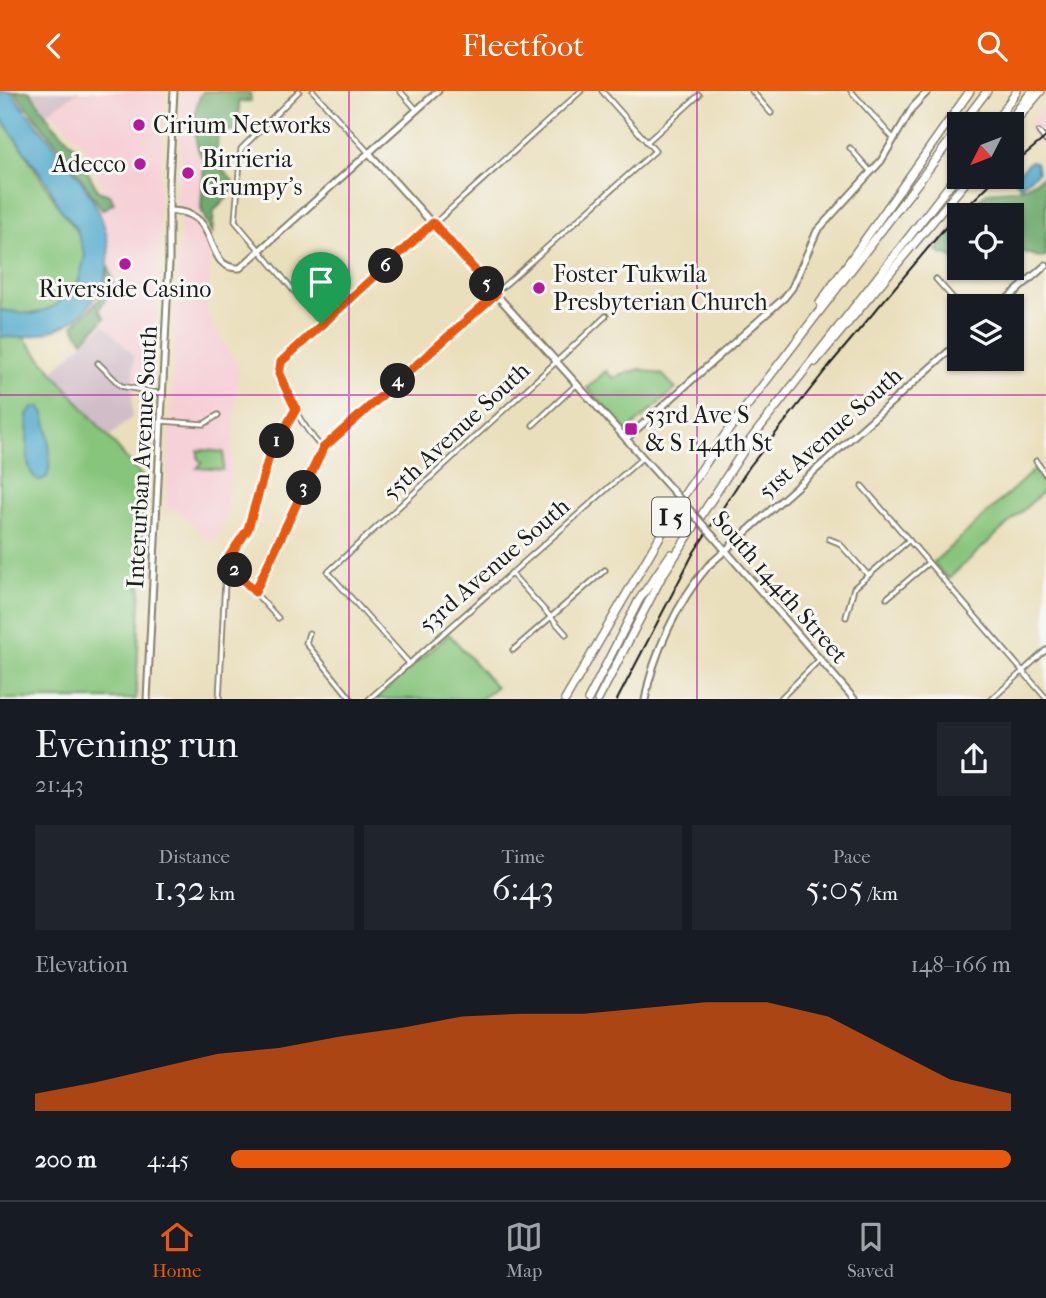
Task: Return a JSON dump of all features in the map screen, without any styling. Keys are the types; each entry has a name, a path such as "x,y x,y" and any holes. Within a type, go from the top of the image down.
{"highway":[{"path":"792,345 867,233 970,91"},
{"path":"971,112 985,91"},
{"path":"1002,112 1017,91"},
{"path":"1018,112 1032,91"},
{"path":"1021,112 1041,91"},
{"name":"I 5","path":"565,699 684,495 792,345 947,145"},
{"name":"I 5","path":"587,699 639,600 689,532 751,439 947,188"},
{"path":"790,387 830,347 960,189"},
{"name":"I 5","path":"598,699 689,532"}],"street":[{"name":"Interurban Avenue South","path":"148,699 162,421 174,91"},
{"path":"299,91 242,145 235,221 321,324"},
{"name":"South 144th Street","path":"313,91 725,549 855,699"},
{"path":"400,91 417,110"},
{"path":"169,211 186,211 198,217 219,258 227,266 236,269 260,252 438,91"},
{"path":"323,448 304,428 279,374 279,366 285,357 581,91"},
{"path":"255,592 323,448 654,151 602,91"},
{"path":"752,91 771,113"},
{"path":"851,91 893,138"},
{"path":"626,439 784,298 792,288 817,231 871,172 928,91"},
{"path":"647,142 699,95"},
{"path":"1039,132 1046,141"},
{"path":"850,148 871,172"},
{"path":"1013,294 1046,265"},
{"path":"936,279 949,294"},
{"name":"55th Avenue South","path":"409,663 328,572 606,316"},
{"name":"51st Avenue South","path":"645,699 653,668 689,591 725,549 947,353"},
{"path":"97,363 121,386 163,394"},
{"path":"533,425 577,384"},
{"path":"219,699 226,561 248,529 269,457 296,409"},
{"path":"162,421 204,424 218,415"},
{"name":"53rd Avenue South","path":"368,699 642,457"},
{"path":"1036,461 1046,475"},
{"path":"862,486 1046,698"},
{"path":"829,539 839,543 868,575"},
{"path":"846,617 851,591 909,540"},
{"path":"226,561 278,618"},
{"path":"887,598 928,562"},
{"path":"513,650 605,570"},
{"path":"511,573 566,634"},
{"path":"309,633 306,641 352,699"},
{"path":"991,699 1046,650"},
{"path":"779,699 820,659"}],"shaded area":[{"path":"32,91 79,91 47,113"},
{"path":"79,91 166,91 159,192 160,241 153,387 133,385 134,356 89,306 105,273 107,262 107,236 94,197 103,187 86,151 58,117 47,113"},
{"path":"183,91 220,91 212,235 200,214 177,201"},
{"path":"1046,104 1046,145 1043,148 1026,127"},
{"path":"181,218 191,218 197,222 211,252 207,314 239,367 227,515 214,544 178,511 166,509"},
{"path":"104,324 134,356 132,417 108,438 51,373"}],"green space":[{"path":"14,91 30,91 52,123 74,146 98,191 110,195 114,203 102,210 68,158"},
{"path":"203,91 250,91 251,101 239,102 240,131 218,130 216,163 233,181 232,193 214,211 212,235 201,209 204,160 197,145 195,126 197,106"},
{"path":"0,117 78,234 85,251 83,269 76,286 54,306 26,314 23,337 145,480 136,699 0,699"},
{"path":"1046,173 1046,256 1042,258 1024,252 1024,203 976,203 987,192 1024,189"},
{"path":"947,236 947,255 936,250"},
{"path":"109,268 114,284 99,310 105,318 83,341 73,326 99,300"},
{"path":"640,369 663,375 676,389 627,431 587,388 606,371 613,378"},
{"path":"198,451 224,452 223,470 197,468 202,463 198,459"},
{"path":"1034,470 1046,484 1046,489 948,579 933,563"},
{"path":"449,634 496,687 481,699 375,699"}],"water":[{"path":"0,91 11,91 90,195 103,223 109,253 103,282 84,311 67,324 33,336 0,336 0,310 35,314 55,306 78,284 85,255 76,228 59,207 48,184 0,117"},
{"path":"1030,161 1036,162 1038,172 1024,183 1024,167"},
{"path":"34,407 40,407 43,412 49,441 49,471 47,477 39,481 30,468 27,451 27,414"}],"tram line":[{"path":"1024,155 1046,137"},
{"path":"618,699 694,552 750,466 828,367 944,229 985,189"}],"place":[{"name":"Cirium Networks","path":"139,125"},
{"name":"Adecco","path":"140,164"},
{"name":"Birrieria Grumpy's","path":"188,173"},
{"name":"Riverside Casino","path":"125,264"},
{"name":"Foster Tukwila Presbyterian Church","path":"539,288"},
{"name":"53rd Ave S & S 144th St","path":"631,429"}],"route":[{"path":"433,223 496,294 323,448 255,592 226,561 248,529 269,457 296,409 279,374 281,362 321,324 433,223"}]}
